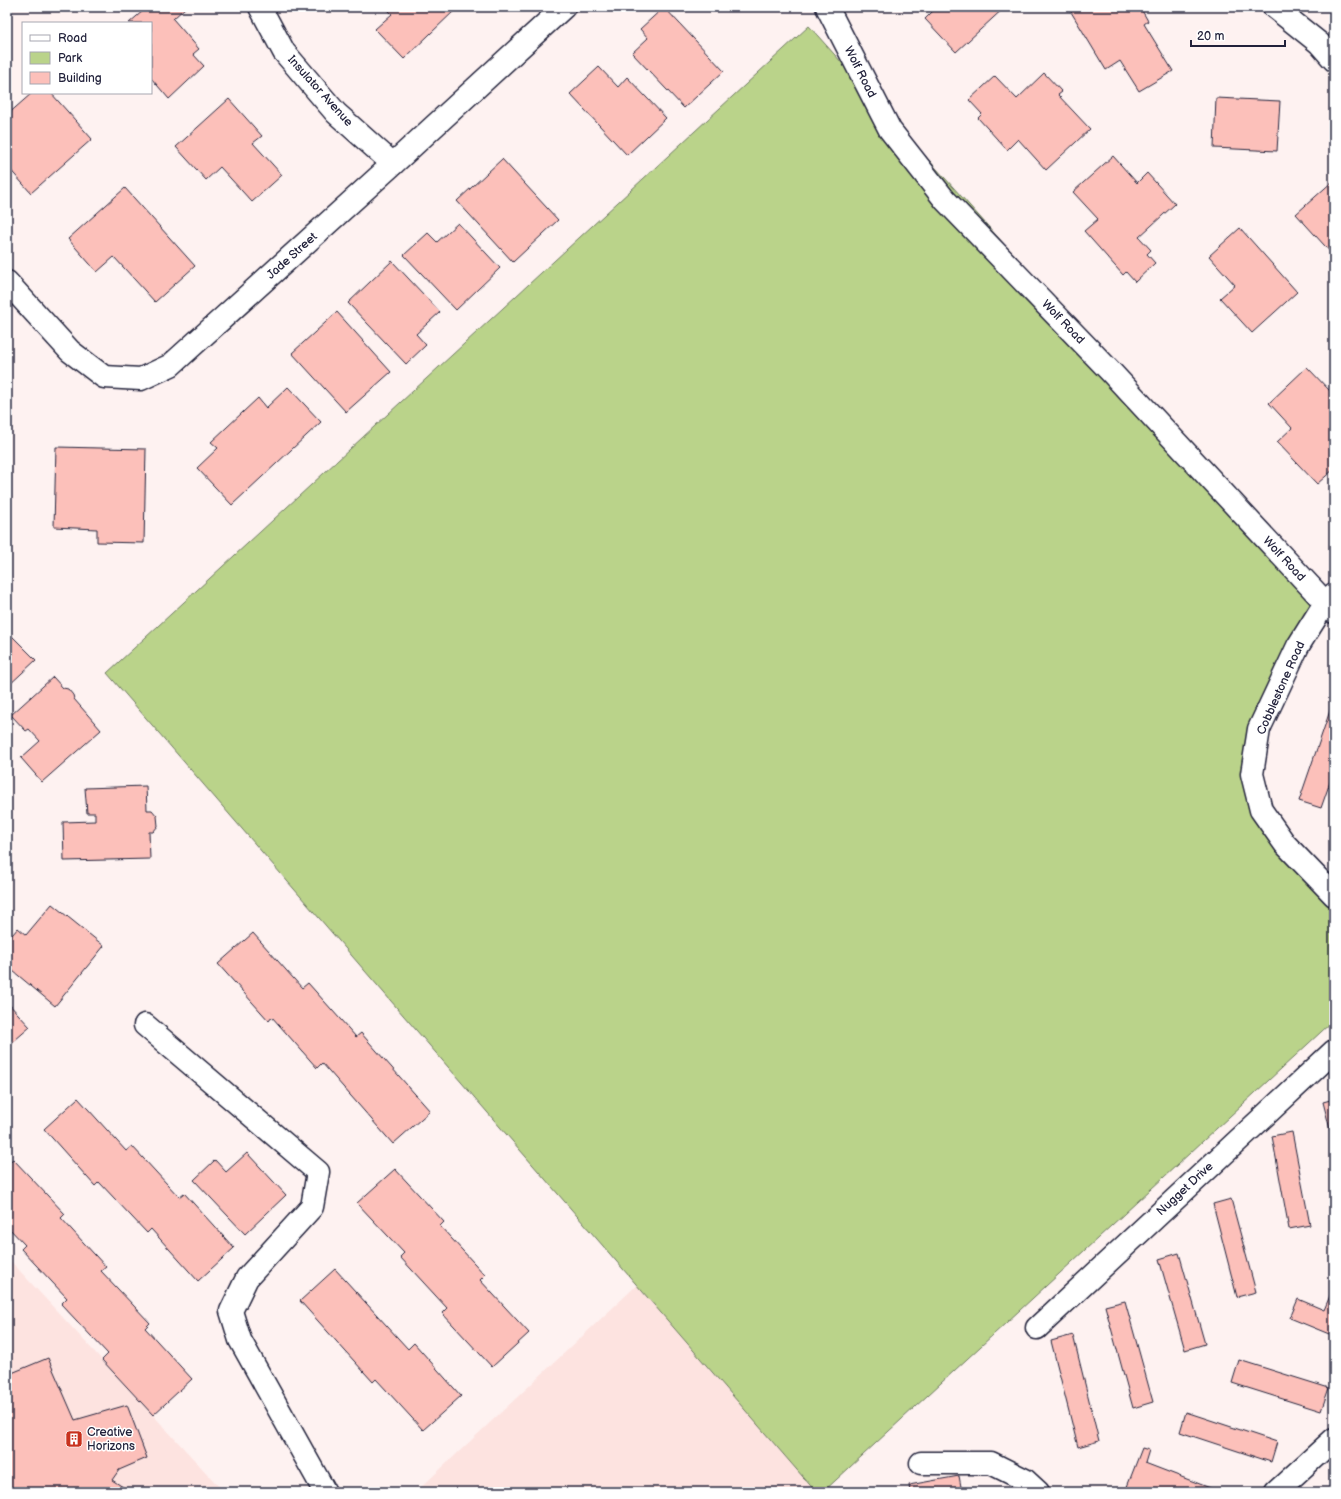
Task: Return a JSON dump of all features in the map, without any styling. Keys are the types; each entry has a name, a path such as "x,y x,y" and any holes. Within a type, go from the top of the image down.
{"street":[{"name":"Insulator Avenue","path":"260,7 284,52 336,112 393,164"},
{"name":"Jade Street","path":"7,282 70,352 104,377 141,379 171,365 564,7"},
{"name":"Wolf Road","path":"826,7 890,130 945,200 1331,603"},
{"path":"1274,7 1319,43 1334,60"},
{"name":"Cobblestone Road","path":"1331,603 1298,646 1260,729 1252,774 1261,810 1285,844 1334,895"},
{"path":"145,1025 318,1172 312,1206 247,1278 231,1311 240,1340 325,1492"},
{"name":"Nugget Drive","path":"1037,1328 1334,1051"},
{"path":"1276,1492 1334,1440"},
{"path":"921,1463 991,1463 1025,1480 1038,1492"}],"shaded area":[{"path":"7,1257 224,1492 7,1492"},
{"path":"637,1285 816,1492 416,1492"}],"green space":[{"path":"809,26 1325,603 1259,729 1261,810 1334,907 1334,1020 823,1492 816,1492 107,673"}],"building":[{"path":"141,7 186,7 173,19 199,49 193,54 204,66 169,99 152,79 152,22 130,22 144,10"},
{"path":"385,7 454,7 456,9 404,59 375,29 392,14"},
{"path":"664,7 724,71 684,108 632,53 648,38 640,29"},
{"path":"929,7 1005,7 956,52 925,19 933,11"},
{"path":"1068,7 1140,7 1148,21 1144,24 1173,71 1139,91 1120,61 1106,70"},
{"path":"599,67 618,87 627,77 666,118 627,155 570,94"},
{"path":"1044,73 1062,92 1058,95 1090,129 1046,170 1018,139 1007,150 978,118 982,114 969,100 995,76 1017,99"},
{"path":"31,94 52,94 92,139 31,193 7,166 7,115"},
{"path":"1216,98 1280,101 1277,151 1214,148"},
{"path":"229,99 262,136 253,143 282,175 252,202 220,167 206,180 176,147"},
{"path":"1113,156 1137,183 1147,173 1175,204 1139,237 1151,250 1147,254 1155,263 1135,282 1126,272 1123,275 1084,231 1098,219 1073,192"},
{"path":"502,159 558,220 513,262 457,201"},
{"path":"1334,180 1334,256 1296,214"},
{"path":"125,188 195,266 155,302 114,257 97,272 68,239"},
{"path":"458,223 500,268 456,310 404,255 428,233 437,242"},
{"path":"1240,228 1297,292 1252,333 1220,298 1235,285 1209,256"},
{"path":"392,261 440,312 416,334 426,345 406,364 348,303"},
{"path":"337,312 391,372 346,412 292,353"},
{"path":"1307,367 1331,392 1334,389 1334,469 1317,484 1277,442 1292,428 1269,403"},
{"path":"288,387 321,422 232,505 197,468 218,448 211,442 258,398 266,408"},
{"path":"56,447 146,449 144,543 97,542 97,529 54,527"},
{"path":"7,631 36,660 7,687"},
{"path":"53,677 63,688 68,689 73,695 74,699 101,730 42,782 21,758 40,741 29,729 26,731 11,715"},
{"path":"1334,699 1334,771 1321,808 1299,801"},
{"path":"146,786 147,810 152,810 157,816 158,826 153,832 149,832 150,859 64,861 63,822 95,821 95,813 87,813 85,788"},
{"path":"52,904 104,946 55,1006 7,966 7,941 18,928 26,935"},
{"path":"253,933 302,988 308,983 356,1037 361,1033 430,1111 393,1144 322,1063 317,1068 272,1017 269,1021 218,964"},
{"path":"7,1002 30,1027 7,1047"},
{"path":"78,1098 126,1151 132,1146 179,1197 184,1193 234,1248 198,1281 151,1229 147,1233 99,1182 95,1186 44,1129"},
{"path":"1334,1099 1334,1145 1323,1102"},
{"path":"1292,1132 1310,1225 1289,1229 1272,1136"},
{"path":"247,1153 286,1195 245,1234 194,1180 215,1160 226,1172"},
{"path":"13,1159 65,1214 61,1218 106,1267 101,1271 150,1323 145,1328 192,1379 153,1415 102,1360 108,1354 61,1304 67,1298 21,1249 25,1245 7,1226 7,1164"},
{"path":"395,1169 444,1222 440,1226 485,1275 480,1280 529,1333 492,1367 442,1313 447,1308 400,1257 404,1253 357,1203"},
{"path":"1231,1199 1256,1292 1237,1297 1213,1204"},
{"path":"1179,1253 1205,1344 1185,1350 1159,1259"},
{"path":"335,1269 408,1349 414,1343 461,1396 423,1430 376,1379 373,1382 300,1301"},
{"path":"1332,1291 1334,1291 1334,1336 1290,1318 1298,1299 1324,1310"},
{"path":"1125,1301 1153,1402 1133,1408 1105,1306"},
{"path":"1073,1335 1099,1441 1078,1447 1051,1341"},
{"name":"Creative Horizons","path":"48,1358 75,1420 127,1405 147,1458 119,1470 112,1480 123,1487 121,1492 10,1492 7,1483 7,1375"},
{"path":"1239,1360 1329,1388 1321,1411 1232,1383"},
{"path":"1186,1412 1277,1442 1271,1462 1180,1432"},
{"path":"1142,1448 1149,1450 1145,1463 1218,1492 1125,1492"},
{"path":"959,1476 962,1492 910,1492 909,1485"}],"place":[{"name":"Creative Horizons","path":"74,1439"}]}
